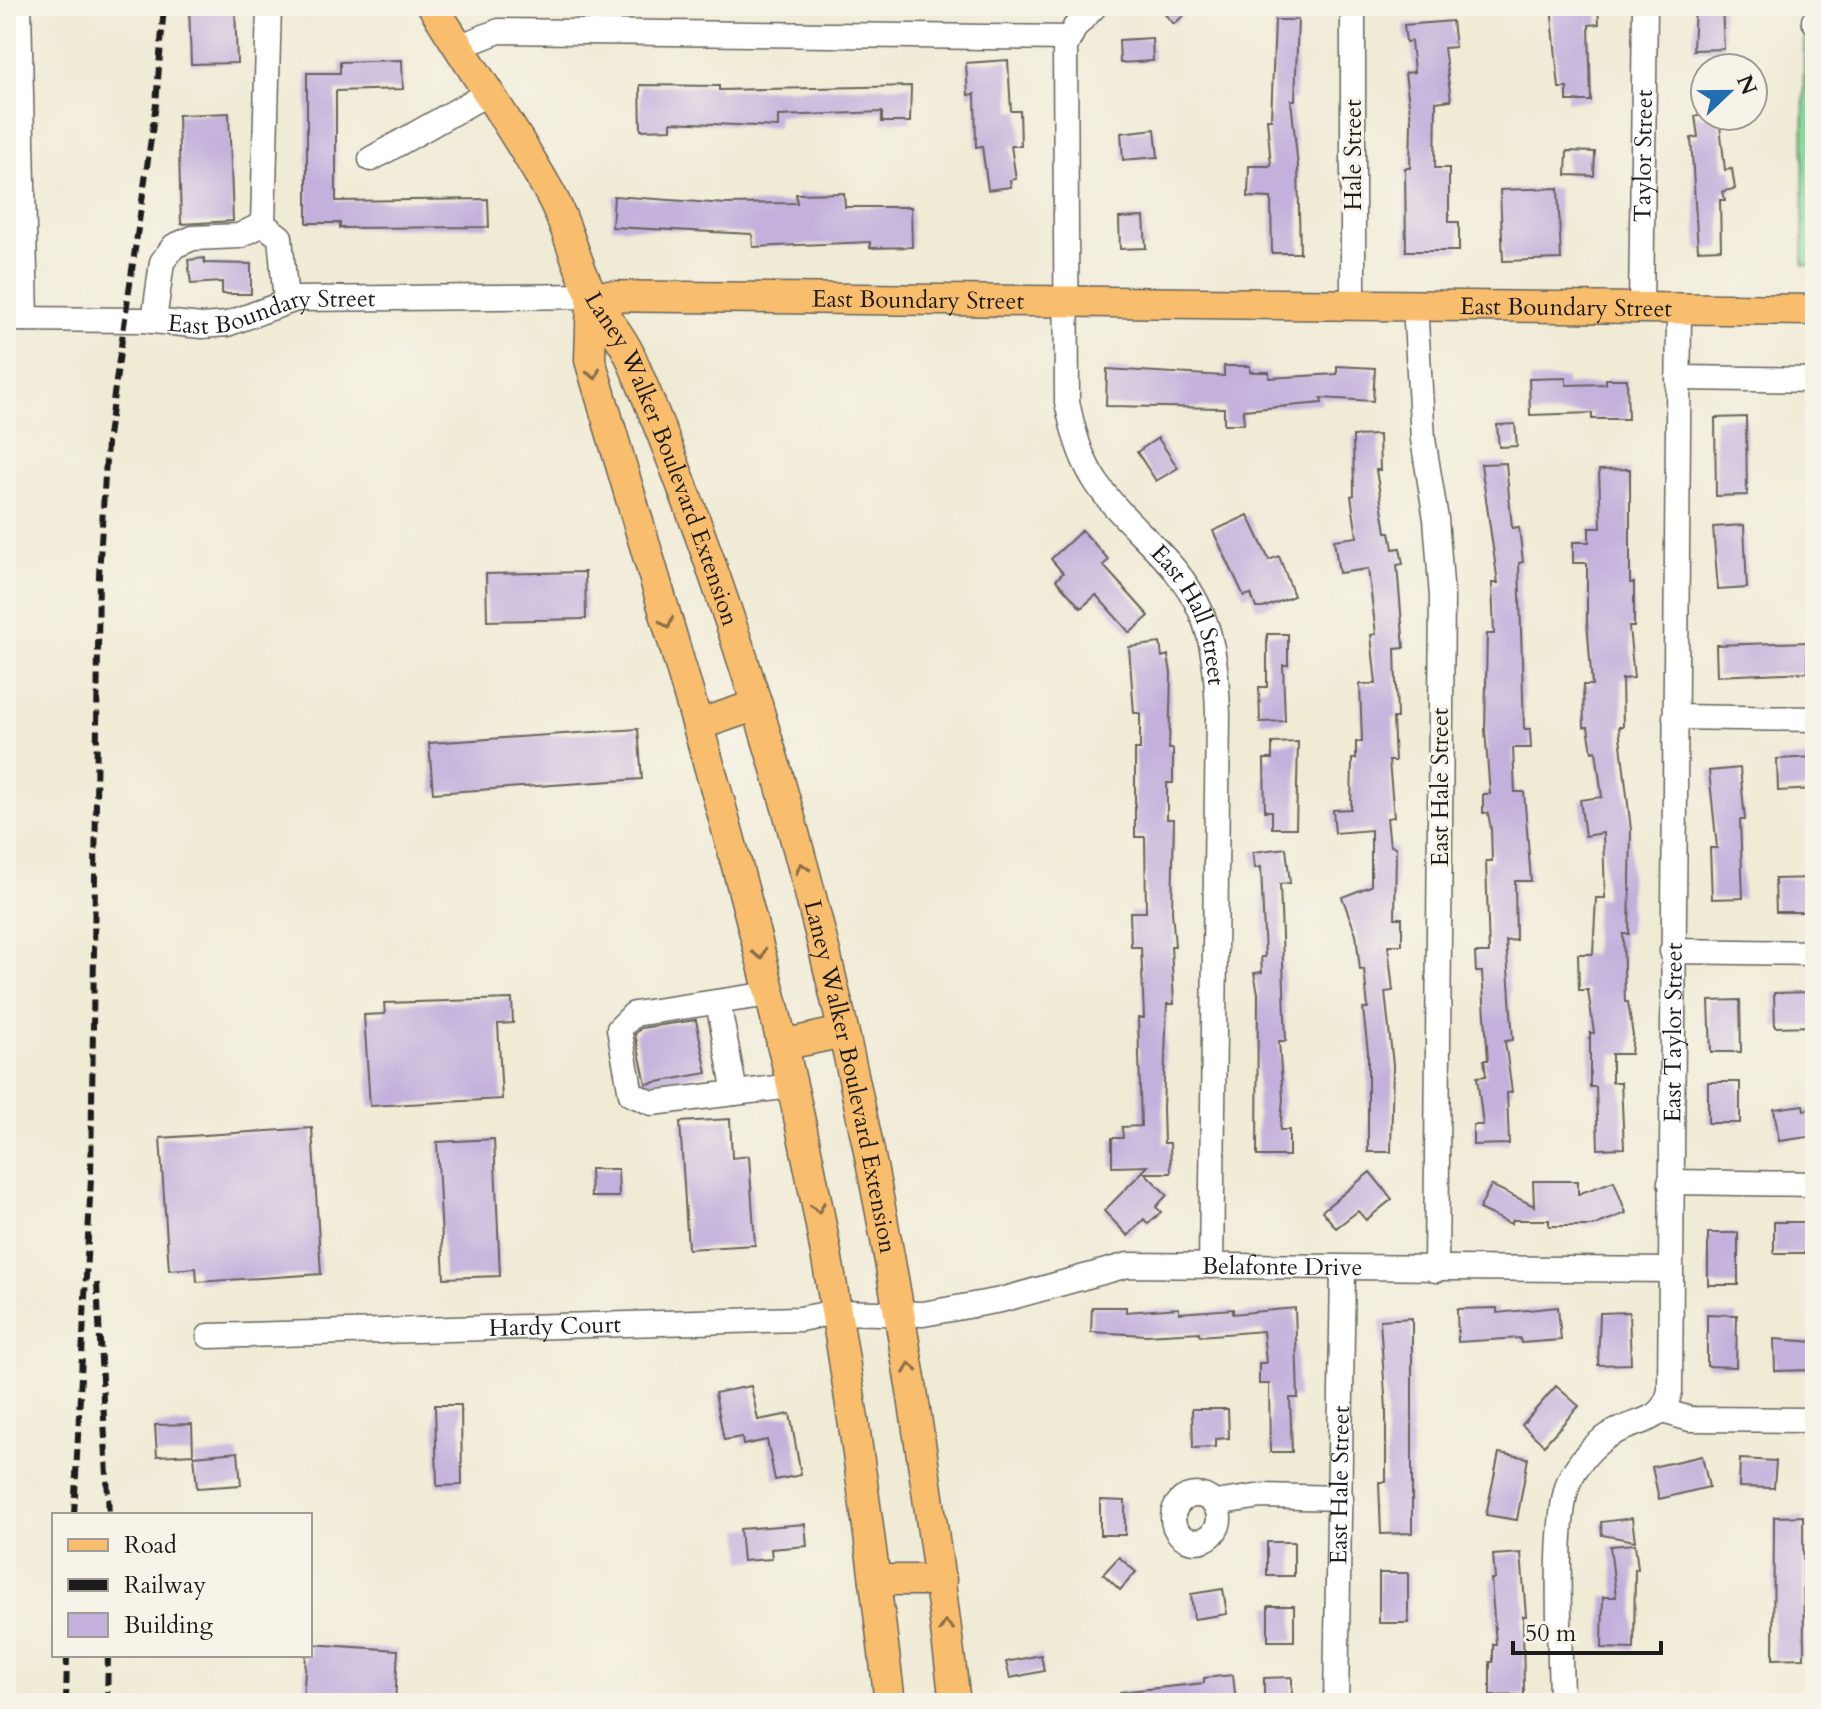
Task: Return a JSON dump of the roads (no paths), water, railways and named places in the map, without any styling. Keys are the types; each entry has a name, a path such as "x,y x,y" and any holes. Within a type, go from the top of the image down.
{"main road":[{"path":"433,6 554,202 592,296"},
{"name":"East Boundary Street","path":"592,296 1815,310"},
{"name":"Laney Walker Boulevard Extension","path":"592,296 629,352 696,529 757,705 805,878 843,1032 900,1316 941,1580 955,1703"},
{"name":"Laney Walker Boulevard Extension","path":"592,296 590,360 698,725 792,1086 854,1415 890,1703"},
{"path":"698,725 757,705"},
{"path":"782,1045 843,1032"},
{"path":"875,1580 941,1580"}],"street":[{"path":"16,319 19,6"},
{"path":"263,224 269,6"},
{"path":"458,47 499,31 1069,38 1095,6"},
{"name":"Hale Street","path":"1353,6 1353,304"},
{"name":"Taylor Street","path":"1641,308 1645,6"},
{"name":"East Hall Street","path":"1069,38 1063,69 1067,402 1076,440 1097,483 1175,568 1189,588 1201,612 1214,656 1218,715 1211,1266"},
{"path":"371,159 488,93"},
{"path":"263,224 280,237 286,302"},
{"path":"154,321 162,262 174,246 193,238 239,236 263,224"},
{"name":"East Boundary Street","path":"16,319 154,321 202,326 227,324 286,302 340,298 592,296"},
{"name":"East Hale Street","path":"1415,305 1423,439 1439,543 1442,597 1436,1270"},
{"name":"East Taylor Street","path":"1663,1411 1670,1391 1679,308"},
{"path":"1678,378 1815,380"},
{"path":"1675,717 1815,719"},
{"path":"1672,951 1815,953"},
{"path":"770,994 634,1014 619,1029 631,1094 652,1103 792,1086"},
{"path":"718,1002 735,1093"},
{"path":"1670,1182 1815,1184"},
{"name":"Belafonte Drive","path":"900,1316 1001,1300 1128,1265 1669,1270"},
{"name":"East Hale Street","path":"1336,1703 1343,1268"},
{"name":"Hardy Court","path":"209,1336 800,1319 836,1312 900,1316"},
{"path":"1561,1703 1561,1514 1570,1478 1598,1442 1663,1411 1690,1419 1815,1420"},
{"path":"1215,1503 1262,1496 1341,1498"}],"railway":[{"path":"74,1513 91,1178 99,575 107,443 156,104 164,6"},
{"path":"97,1283 109,1513"},
{"path":"66,1703 67,1657"},
{"path":"107,1703 108,1657"}]}
